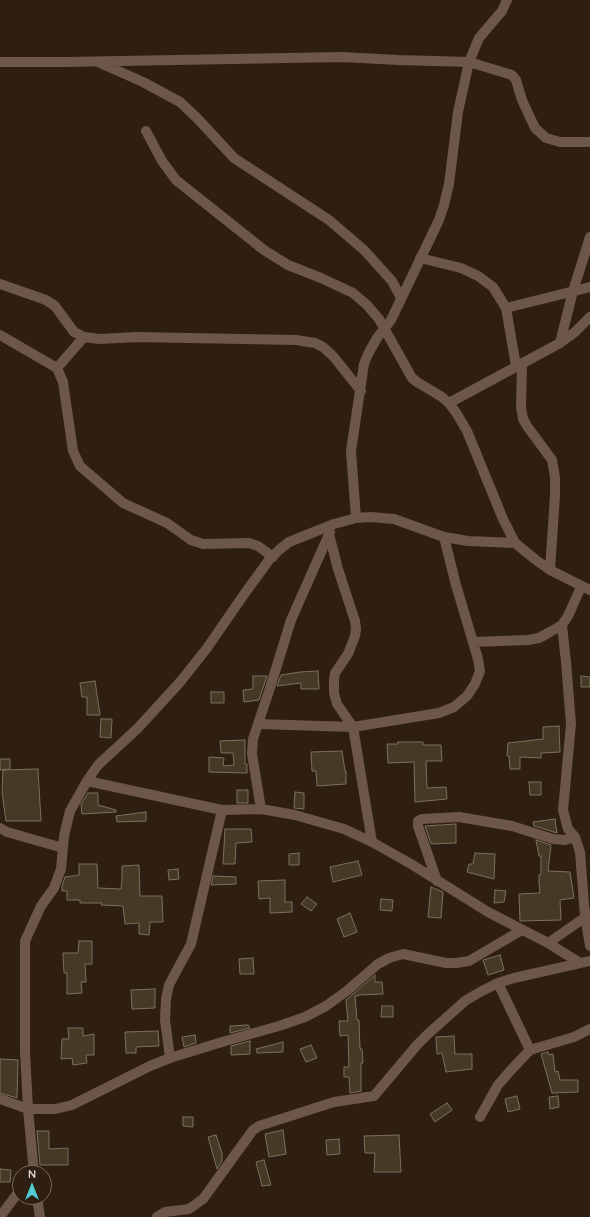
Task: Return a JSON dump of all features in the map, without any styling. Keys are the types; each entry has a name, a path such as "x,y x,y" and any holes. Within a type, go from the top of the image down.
{"street":[{"path":"356,518 351,451 364,364 377,338 391,320 439,220 449,184 458,112 470,62 479,38 502,11 507,0"},
{"path":"0,62 98,62 342,57 470,62 512,75 516,80 522,100 535,128 546,138 560,142 590,142"},
{"path":"98,62 142,82 180,102 234,158 328,220 364,250 392,281 401,298"},
{"path":"146,131 162,161 176,180 264,250 288,265 353,293 368,305 379,319 412,378 449,403 457,414 467,431 503,519 515,543 550,570 586,588 562,625 539,638 528,640 473,642"},
{"path":"560,343 573,291 590,237"},
{"path":"420,258 461,268 478,276 493,287 506,308 519,365 523,419 552,460 555,476 555,502 550,570"},
{"path":"0,284 46,300 55,306 74,332 84,337 99,339 136,337 296,340 315,343 333,356 361,391"},
{"path":"506,308 590,287"},
{"path":"449,403 560,343 590,318"},
{"path":"0,335 57,368 63,382 73,451 80,466 123,503 167,523 191,540 203,544 249,543 258,546 273,556"},
{"path":"57,368 84,337"},
{"path":"32,1165 24,1025 25,941 41,906 54,888 61,869 62,848 70,811 98,765 138,728 181,681 208,648 245,593 273,556 289,542 334,524 356,518 371,517 394,519 444,537 468,541 515,543"},
{"path":"261,808 252,754 252,739 290,620 334,524"},
{"path":"330,534 338,569 356,629 356,636 348,654 335,673 333,686 337,704 353,727 372,842"},
{"path":"258,724 353,727 438,713 454,707 467,696 475,684 480,671 444,537"},
{"path":"562,625 570,724 563,810 568,829 574,837 580,852 590,946"},
{"path":"87,781 222,810 261,808 295,815 344,829 372,842 411,864 488,912 548,943 580,963"},
{"path":"170,1058 165,1020 166,999 169,985 191,944 222,810"},
{"path":"437,881 418,826 418,822 422,819 459,817 512,826 553,839 565,840 574,837"},
{"path":"0,828 7,832 62,848"},
{"path":"548,943 588,916"},
{"path":"0,1099 28,1109 55,1109 72,1105 150,1066 170,1058 305,1017 326,1006 378,964 389,958 403,954 446,963 469,961 522,930"},
{"path":"157,1217 165,1212 188,1209 203,1199 253,1130 259,1126 334,1102 374,1096 428,1034 465,1001 480,992 498,983 514,978 590,961"},
{"path":"498,983 530,1050"},
{"path":"480,1116 498,1085 510,1070 530,1050 574,1037 590,1029"},
{"path":"0,1217 12,1201"},
{"path":"38,1205 40,1217"}],"building":[{"path":"318,671 319,689 301,689 301,683 277,686 281,675"},
{"path":"253,676 267,676 259,700 244,702 243,690 253,689"},
{"path":"581,676 590,677 590,687 581,687"},
{"path":"95,681 100,715 87,715 87,697 82,697 80,683"},
{"path":"211,692 224,692 224,703 211,703"},
{"path":"101,719 112,719 111,738 100,737"},
{"path":"559,726 560,752 541,753 541,758 520,757 520,769 510,769 509,756 507,756 508,743 543,739 543,727"},
{"path":"245,740 245,764 247,764 247,773 209,772 209,757 224,758 223,766 234,765 233,753 221,753 220,741"},
{"path":"398,742 423,742 423,745 441,745 442,761 426,761 427,788 446,787 447,799 415,802 414,762 388,763 387,744 398,744"},
{"path":"342,751 346,771 346,784 317,786 316,771 312,771 311,752"},
{"path":"0,759 10,759 10,769 0,770"},
{"path":"38,769 41,821 6,821 2,792 3,770"},
{"path":"529,782 541,782 541,795 530,795"},
{"path":"237,790 248,790 248,803 237,803"},
{"path":"295,792 304,793 304,809 294,808"},
{"path":"88,793 98,793 98,805 116,810 116,812 82,814 81,804"},
{"path":"146,812 146,821 117,822 116,816"},
{"path":"555,819 557,833 534,826 533,822"},
{"path":"456,824 456,843 431,844 425,826"},
{"path":"225,829 251,829 252,842 236,843 235,864 223,864"},
{"path":"536,840 551,845 548,871 570,872 574,898 560,900 561,920 520,921 519,894 540,893 539,875 541,874 541,856 539,856"},
{"path":"299,853 299,865 289,865 289,854"},
{"path":"475,853 495,854 494,879 467,872 469,864 473,864"},
{"path":"358,861 362,875 333,882 330,867"},
{"path":"79,864 97,864 98,888 121,889 122,866 139,865 140,896 162,896 163,922 150,922 149,935 139,934 139,923 125,924 123,906 101,905 102,903 80,903 80,900 67,900 67,891 62,891 65,877 79,875"},
{"path":"178,869 179,879 169,880 168,870"},
{"path":"213,876 236,877 236,884 211,885"},
{"path":"285,880 285,902 292,902 292,912 270,913 270,898 259,899 258,881"},
{"path":"431,887 443,892 441,918 428,917"},
{"path":"495,890 506,891 504,902 494,903"},
{"path":"307,897 317,904 311,911 301,904"},
{"path":"381,899 393,900 392,911 380,910"},
{"path":"350,913 357,932 344,937 337,919"},
{"path":"79,941 92,941 92,964 85,964 86,982 81,982 82,993 67,994 67,973 64,973 63,953 78,953"},
{"path":"500,955 504,970 488,975 483,960"},
{"path":"253,958 254,974 240,974 239,959"},
{"path":"375,975 375,982 382,982 383,994 355,996 357,1020 359,1020 360,1049 362,1049 363,1063 361,1063 361,1091 350,1093 349,1077 344,1077 344,1067 349,1067 348,1035 340,1036 339,1021 348,1021 346,1000"},
{"path":"155,989 155,1008 132,1009 131,990"},
{"path":"382,1006 393,1006 393,1017 381,1017"},
{"path":"248,1025 250,1028 230,1033 230,1026"},
{"path":"68,1028 83,1028 83,1036 94,1034 94,1055 86,1055 87,1063 73,1065 72,1058 61,1059 62,1039 69,1039"},
{"path":"158,1031 159,1046 136,1047 136,1053 126,1053 125,1032"},
{"path":"195,1035 196,1043 184,1047 182,1037"},
{"path":"454,1036 455,1054 472,1054 472,1069 446,1072 442,1053 437,1054 436,1037"},
{"path":"250,1041 250,1054 231,1055 231,1046"},
{"path":"283,1042 283,1052 257,1053 256,1049"},
{"path":"311,1045 317,1058 306,1062 300,1049"},
{"path":"548,1052 549,1055 553,1054 555,1072 558,1071 560,1080 578,1080 578,1092 552,1093 541,1054"},
{"path":"0,1059 18,1060 17,1098 0,1093"},
{"path":"517,1096 520,1109 508,1112 505,1099"},
{"path":"558,1096 559,1107 550,1109 549,1097"},
{"path":"447,1103 452,1110 435,1122 430,1114"},
{"path":"183,1117 193,1117 193,1127 183,1126"},
{"path":"283,1130 286,1154 269,1157 265,1134"},
{"path":"37,1131 49,1131 49,1149 68,1148 68,1165 40,1165"},
{"path":"216,1135 222,1153 222,1161 217,1169 208,1137"},
{"path":"399,1135 401,1172 374,1172 375,1153 365,1153 364,1136"},
{"path":"339,1139 340,1154 327,1155 326,1140"},
{"path":"264,1160 271,1185 262,1186 256,1162"},
{"path":"0,1169 11,1170 10,1182 0,1182"}]}
